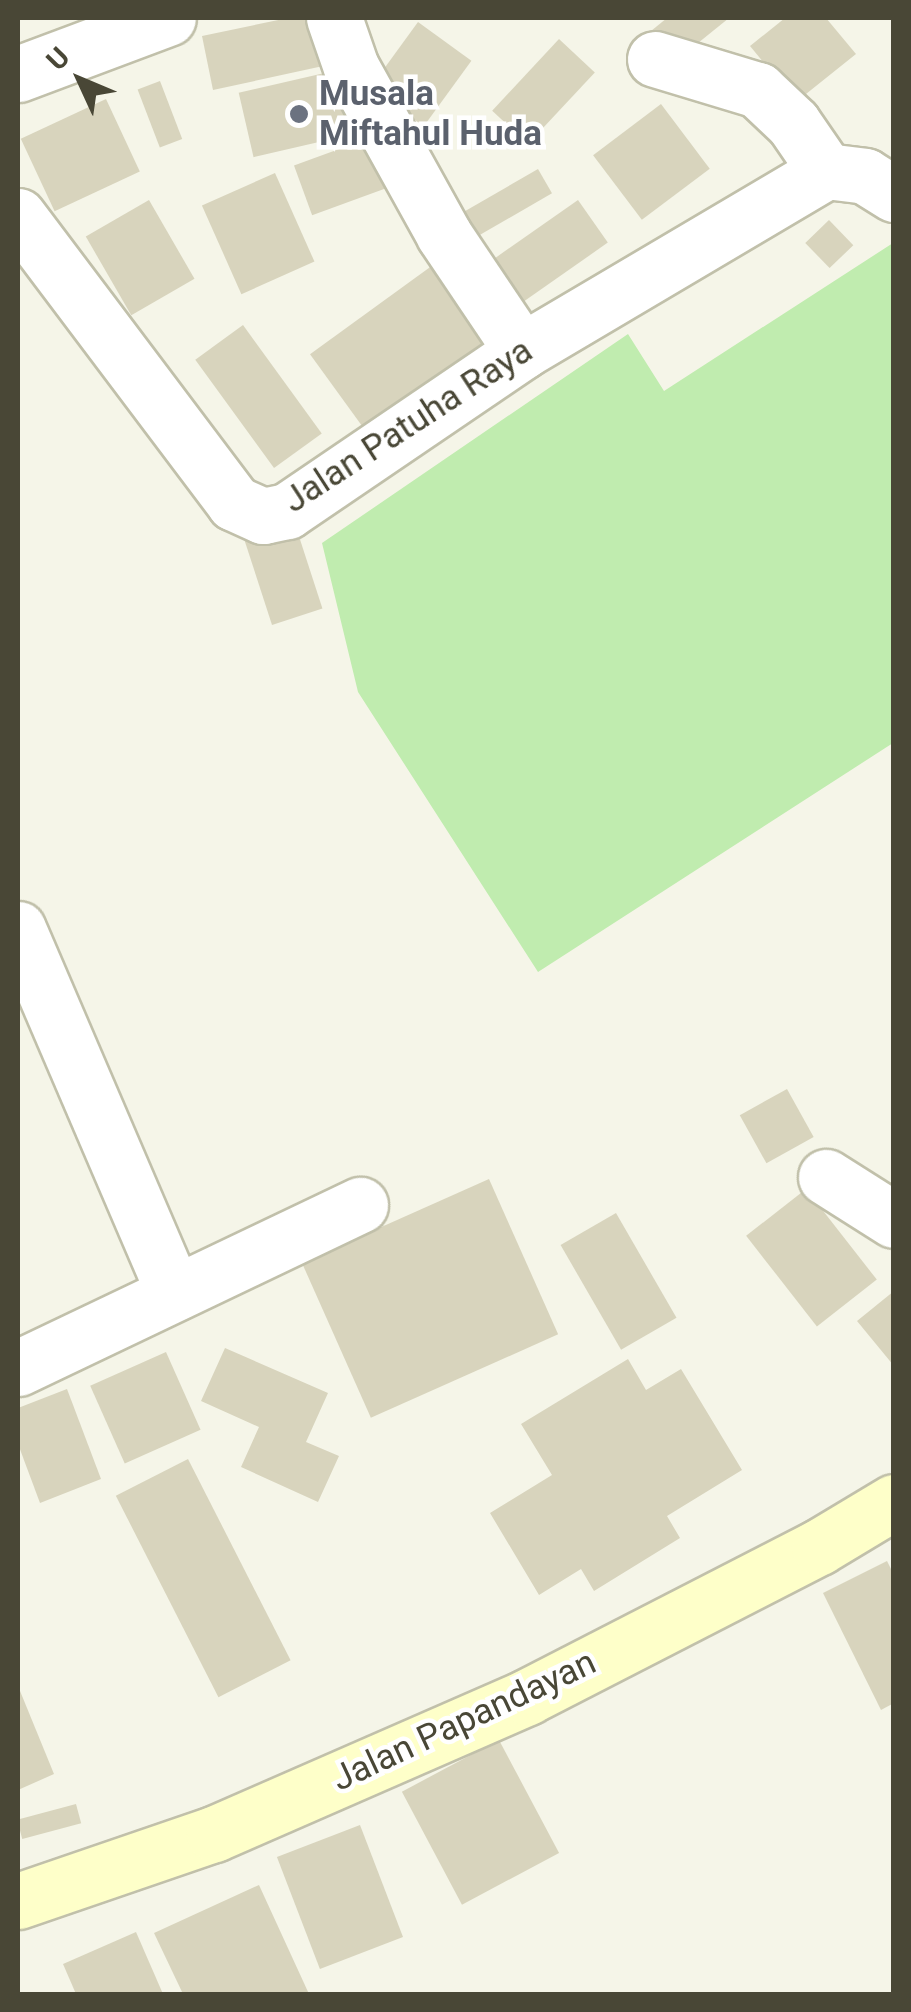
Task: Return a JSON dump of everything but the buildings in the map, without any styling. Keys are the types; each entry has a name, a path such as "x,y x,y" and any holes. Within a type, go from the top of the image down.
{"main road":[{"name":"Jalan Papandayan","path":"18,1901 214,1834 528,1697 819,1547 894,1502"}],"street":[{"path":"18,74 168,18"},
{"path":"334,18 351,67 425,201 522,351"},
{"path":"655,59 758,90 793,124 826,170 865,176 894,194"},
{"name":"Jalan Patuha Raya","path":"18,216 234,503 263,516 288,511 522,351 826,170"},
{"path":"18,929 174,1293"},
{"path":"826,1177 894,1220"},
{"path":"18,1368 360,1205"}],"green space":[{"path":"893,243 893,743 538,972 358,692 322,543 628,334 664,391"}],"place":[{"name":"Musala Miftahul Huda","path":"299,114"}]}
